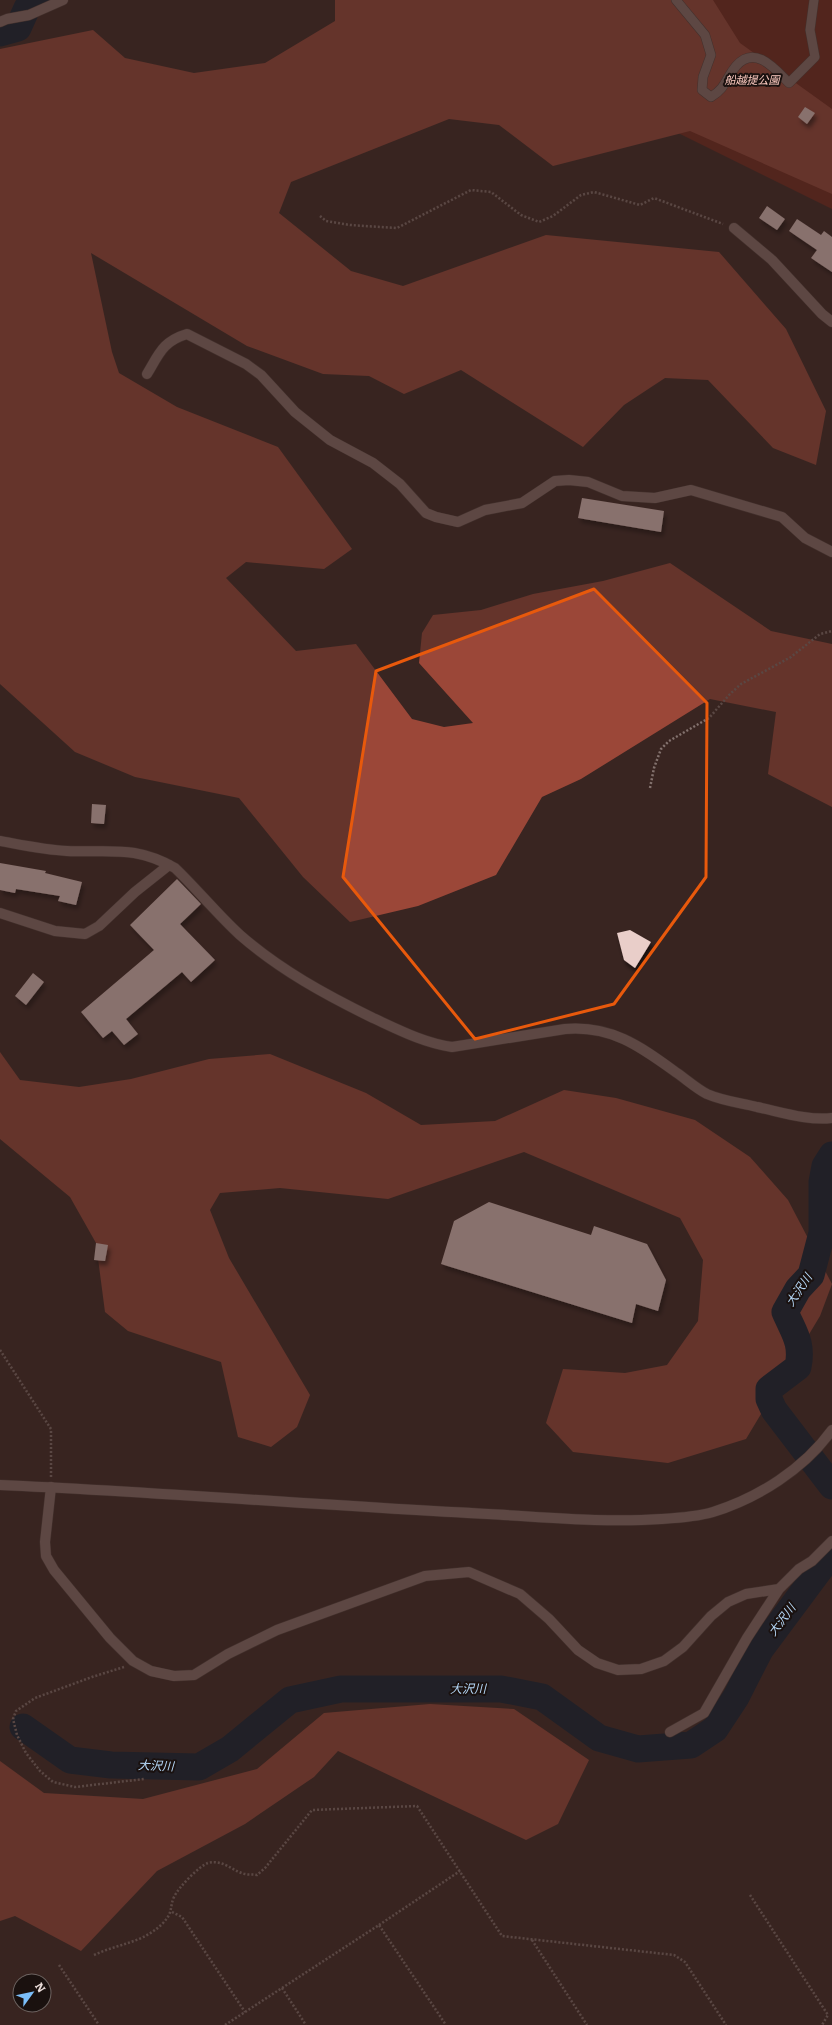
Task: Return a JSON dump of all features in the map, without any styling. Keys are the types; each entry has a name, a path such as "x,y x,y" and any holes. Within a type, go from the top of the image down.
{"street":[{"path":"0,22 7,19 29,15 63,0"},
{"path":"734,228 772,260 822,314 832,322"},
{"path":"147,374 162,347 177,337 187,334 246,364 261,375 295,412 330,440 373,463 400,484 426,513 436,517 458,522 485,510 522,503 555,481 569,480 588,482 622,496 654,498 690,490 782,517 805,538 832,552"},
{"path":"0,841 66,851 128,851 147,855 170,865 191,884 240,934 283,968 337,1000 420,1040 437,1045 452,1047 565,1029 584,1028 602,1030 619,1036 639,1046 707,1094 724,1100 779,1112 823,1119 832,1118"},
{"path":"0,913 54,931 85,934 99,926 135,892 170,865"},
{"path":"0,1486 51,1487 422,1511 595,1520 641,1520 684,1517 711,1512 746,1500 798,1466 824,1441 832,1430"},
{"path":"51,1487 45,1542 46,1556 54,1570 110,1638 133,1661 151,1671 174,1676 194,1675 228,1654 277,1630 425,1576 469,1572 520,1594 549,1619 578,1650 597,1663 618,1670 640,1669 664,1661 683,1647 711,1616 728,1602 746,1594 779,1589"},
{"path":"670,1732 704,1713 747,1638 779,1589 799,1569 812,1561 832,1541"}],"lane":[{"path":"676,0 705,34 711,55 703,77 702,90 711,97 721,91 736,66 750,57 760,58 774,68 790,83 815,57 810,30 814,0"}],"path":[{"path":"320,216 326,221 350,225 397,228 471,190 491,192 522,215 539,222 553,216 581,195 594,192 640,205 654,198 734,228"},
{"path":"650,788 654,768 661,750 669,741 709,718 730,694 742,684 791,657 820,634 832,631"},
{"path":"0,1350 51,1429 51,1487"},
{"path":"133,1661 122,1669 92,1677 35,1698 16,1711 13,1719 17,1735 26,1753 40,1771 53,1782 75,1787 144,1779"},
{"path":"94,1956 108,1948 131,1944 147,1936 163,1924 172,1912 173,1898 183,1883 207,1863 223,1863 245,1874 257,1874 265,1868 312,1810 417,1806 502,1936 674,1955 685,1962 726,2025"},
{"path":"225,2025 460,1871"},
{"path":"750,1895 828,2016 822,2025"},
{"path":"172,1912 182,1917 245,2012"},
{"path":"379,1925 446,2025"},
{"path":"532,1940 587,2025"},
{"path":"59,1965 99,2025"},
{"path":"282,1988 306,2025"}],"highlighted area":[{"path":"594,589 707,703 706,877 614,1004 475,1039 343,877 376,671"}],"green space":[{"path":"335,0 713,0 740,43 832,109 832,194 690,131 553,166 499,125 449,119 291,182 279,213 351,271 403,286 546,235 719,252 786,329 826,411 816,465 773,448 708,380 665,378 624,405 583,447 461,370 404,394 369,376 323,374 247,346 91,253 112,352 119,373 177,407 278,447 352,549 324,569 246,562 226,578 296,651 356,644 412,719 444,727 473,723 419,663 422,633 433,615 481,610 533,594 603,581 670,563 771,631 832,644 832,807 768,774 776,712 710,699 581,779 542,797 496,875 418,906 350,922 303,877 239,798 135,777 75,752 0,684 0,49 93,30 125,58 194,73 265,63 335,21"},
{"name":"船越提公園","path":"630,0 832,0 832,209 666,127"},
{"path":"0,1052 20,1080 79,1087 131,1079 209,1059 270,1054 366,1093 421,1125 495,1121 564,1090 616,1098 695,1120 750,1157 788,1200 832,1284 820,1316 746,1439 668,1463 573,1452 546,1423 563,1369 625,1373 667,1365 698,1321 703,1260 680,1218 524,1152 388,1199 280,1188 220,1193 210,1210 229,1258 310,1395 297,1427 271,1447 238,1437 221,1362 128,1331 105,1312 96,1243 70,1197 0,1139"},
{"path":"430,1704 514,1709 589,1760 558,1824 526,1840 338,1751 314,1777 245,1824 157,1871 81,1951 15,1916 0,1921 0,1761 44,1793 143,1799 257,1769 324,1713"}],"building":[{"path":"805,107 815,113 807,124 798,117"},
{"path":"767,206 785,219 777,230 759,218"},
{"path":"797,219 821,235 824,231 832,237 832,272 811,258 817,250 789,231"},
{"path":"582,498 664,511 661,532 578,518"},
{"path":"92,804 106,805 104,824 91,823"},
{"path":"0,863 46,871 45,873 82,882 76,905 58,901 60,896 16,889 15,893 0,890"},
{"path":"177,879 201,904 180,924 215,960 191,982 182,972 126,1019 138,1034 124,1045 112,1031 103,1038 81,1012 154,950 130,925"},
{"path":"630,930 651,942 635,968 624,960 617,933"},
{"path":"33,973 44,982 26,1005 15,996"},
{"path":"489,1202 591,1235 594,1226 647,1244 666,1280 658,1311 636,1304 632,1323 441,1264 454,1221"},
{"path":"96,1243 108,1245 105,1261 94,1260"}],"waterway":[{"path":"0,33 18,28 27,8 36,0"},
{"name":"大沢川","path":"832,1155 825,1166 822,1182 822,1233 811,1275 798,1289 785,1312 797,1338 799,1351 798,1367 769,1389 769,1399 774,1410 832,1486"},
{"name":"大沢川","path":"23,1727 70,1760 111,1765 199,1767 230,1749 290,1700 341,1689 501,1689 542,1697 599,1738 638,1749 691,1745 715,1729 736,1697 760,1650 832,1553"}]}
